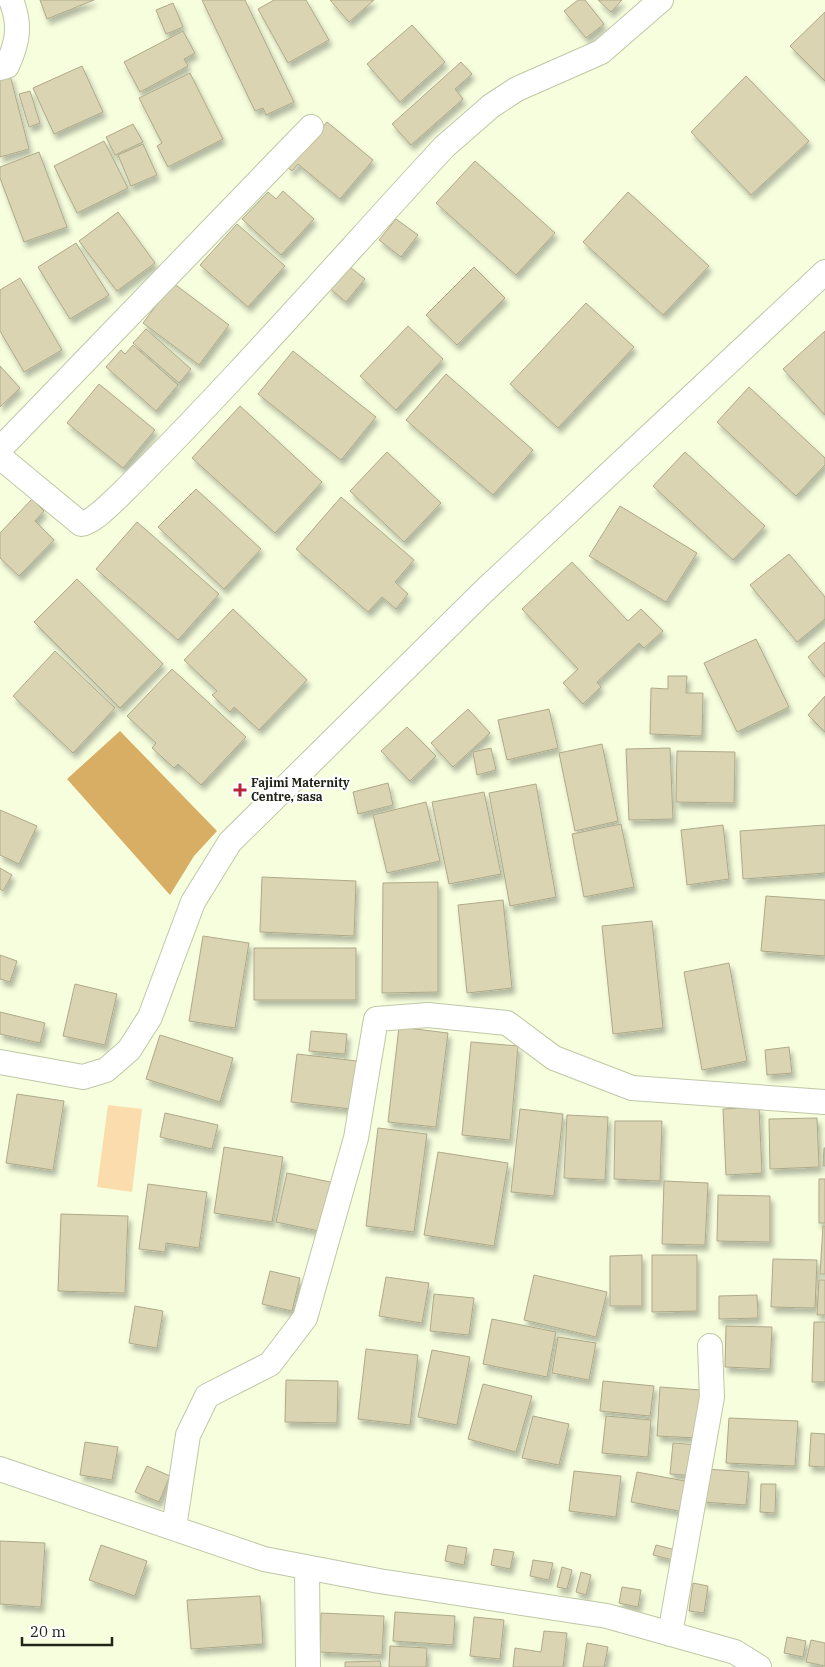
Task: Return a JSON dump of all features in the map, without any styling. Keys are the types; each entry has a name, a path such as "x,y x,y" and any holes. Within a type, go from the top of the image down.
{"street":[{"path":"0,68 7,66 16,47 18,18 11,0"},
{"path":"0,457 81,524 88,522 118,496 181,432 444,147 492,106 517,89 601,52 661,0"},
{"path":"0,449 311,127"},
{"path":"0,1062 82,1077 106,1070 129,1050 150,1017 192,902 230,842 484,591 825,272"},
{"path":"174,1528 188,1435 207,1396 270,1364 306,1318 356,1138 376,1019 428,1015 507,1023 554,1058 632,1088 825,1102"},
{"path":"670,1634 712,1397 710,1346"},
{"path":"0,1469 264,1559 307,1568 607,1616 735,1652 759,1667"},
{"path":"307,1568 308,1667"}],"shaded area":[{"path":"120,731 217,831 194,856 170,895 67,779"},
{"path":"108,1105 142,1109 132,1192 97,1187"}],"building":[{"path":"40,0 94,0 47,19"},
{"path":"202,0 245,0 294,102 266,115 263,108 255,111"},
{"path":"274,0 306,0 329,40 288,63 258,9"},
{"path":"330,0 374,0 349,22"},
{"path":"578,0 585,0 604,24 586,38 564,11"},
{"path":"598,0 622,0 611,12"},
{"path":"173,3 183,27 166,34 156,10"},
{"path":"825,12 825,81 790,46"},
{"path":"412,25 445,62 400,102 367,64"},
{"path":"183,31 195,53 184,59 188,66 140,92 124,62"},
{"path":"461,62 472,74 455,89 463,99 411,145 392,124"},
{"path":"82,66 103,112 54,134 33,88"},
{"path":"190,73 223,139 168,167 157,146 162,143 139,98"},
{"path":"10,75 29,149 0,157 0,78"},
{"path":"746,76 809,141 751,195 691,132"},
{"path":"30,91 40,123 29,127 19,94"},
{"path":"327,122 373,160 340,199 298,164 292,171 288,168"},
{"path":"133,124 143,142 115,155 106,137"},
{"path":"104,141 128,188 77,213 54,166"},
{"path":"143,144 157,175 131,186 118,155"},
{"path":"39,152 67,227 24,242 0,178 0,167"},
{"path":"475,161 555,233 516,275 436,203"},
{"path":"283,191 314,219 281,255 242,219 268,192 276,199"},
{"path":"628,192 709,266 663,315 583,242"},
{"path":"118,212 155,263 117,291 79,241"},
{"path":"396,219 418,235 401,257 379,240"},
{"path":"237,224 285,266 248,307 200,265"},
{"path":"76,243 109,295 70,319 38,267"},
{"path":"346,264 365,279 346,302 328,287"},
{"path":"474,267 505,298 457,345 426,315"},
{"path":"20,278 62,350 24,372 0,331 0,290"},
{"path":"173,283 229,325 199,365 143,323"},
{"path":"586,303 634,347 558,428 510,384"},
{"path":"408,326 443,359 396,410 360,376"},
{"path":"146,329 191,369 179,383 133,343"},
{"path":"825,331 825,415 783,369"},
{"path":"133,345 178,385 156,411 106,367 121,350 125,354"},
{"path":"293,351 376,417 341,460 258,394"},
{"path":"0,366 20,388 0,407"},
{"path":"446,374 533,450 493,495 406,420"},
{"path":"99,384 155,430 123,468 67,423"},
{"path":"749,387 825,458 825,465 796,496 717,422"},
{"path":"240,406 322,482 275,533 192,458"},
{"path":"387,452 441,503 404,542 350,491"},
{"path":"685,452 765,526 733,560 653,486"},
{"path":"196,489 261,549 224,589 158,527"},
{"path":"341,497 414,560 395,582 408,594 396,609 382,597 368,612 296,549"},
{"path":"32,499 44,511 35,521 54,540 19,576 0,558 0,533"},
{"path":"620,506 697,553 666,602 589,556"},
{"path":"137,522 219,594 178,640 96,569"},
{"path":"789,554 825,597 825,619 797,642 750,585"},
{"path":"572,562 628,621 641,609 663,631 644,648 639,643 597,682 601,687 583,704 563,683 578,669 522,609"},
{"path":"77,579 163,664 120,708 34,622"},
{"path":"233,609 307,680 259,730 234,707 230,712 212,695 217,691 184,660"},
{"path":"756,639 789,707 737,732 704,663"},
{"path":"825,642 825,677 808,657"},
{"path":"55,651 115,708 73,753 13,696"},
{"path":"172,669 246,737 201,785 178,764 174,768 152,748 156,743 127,716"},
{"path":"668,676 687,676 686,693 703,693 702,736 650,734 651,688 668,689"},
{"path":"825,696 825,732 808,715"},
{"path":"468,709 490,733 453,767 431,743"},
{"path":"549,709 558,748 507,760 498,720"},
{"path":"407,727 436,756 410,781 381,751"},
{"path":"602,744 618,821 575,831 559,753"},
{"path":"491,748 496,770 477,775 473,752"},
{"path":"670,748 673,819 629,820 626,749"},
{"path":"677,751 735,752 734,803 676,802"},
{"path":"388,783 393,805 358,814 353,792"},
{"path":"536,784 556,897 510,906 489,793"},
{"path":"484,792 501,874 449,884 432,802"},
{"path":"426,802 440,861 387,873 373,815"},
{"path":"0,810 37,826 19,864 0,855"},
{"path":"621,824 634,887 584,897 572,834"},
{"path":"723,825 729,879 687,885 681,830"},
{"path":"825,825 825,873 743,879 740,831"},
{"path":"0,868 12,875 3,891 0,889"},
{"path":"262,877 356,881 354,936 260,932"},
{"path":"438,882 438,992 382,993 383,883"},
{"path":"766,896 825,900 825,956 761,951"},
{"path":"503,900 512,988 467,993 458,905"},
{"path":"652,921 663,1028 613,1034 602,926"},
{"path":"203,936 249,943 235,1028 189,1021"},
{"path":"254,948 356,948 356,1000 254,1000"},
{"path":"0,955 17,961 10,982 0,979"},
{"path":"729,963 747,1061 702,1070 684,972"},
{"path":"75,984 117,994 105,1045 63,1036"},
{"path":"0,1012 45,1023 40,1043 0,1034"},
{"path":"399,1027 448,1033 436,1127 388,1122"},
{"path":"311,1031 347,1034 345,1054 309,1051"},
{"path":"160,1035 233,1058 220,1102 146,1079"},
{"path":"471,1042 518,1046 510,1140 462,1135"},
{"path":"789,1047 792,1073 767,1075 765,1050"},
{"path":"297,1054 357,1061 351,1109 291,1102"},
{"path":"17,1094 64,1101 53,1170 6,1163"},
{"path":"759,1107 762,1173 726,1175 723,1109"},
{"path":"520,1109 563,1114 554,1196 511,1192"},
{"path":"165,1113 218,1125 212,1149 160,1137"},
{"path":"567,1115 608,1117 605,1180 564,1178"},
{"path":"817,1118 819,1167 770,1169 769,1119"},
{"path":"615,1121 662,1121 660,1181 614,1179"},
{"path":"378,1128 427,1134 414,1232 366,1226"},
{"path":"224,1147 283,1157 272,1222 214,1213"},
{"path":"824,1148 825,1166 823,1166"},
{"path":"438,1152 508,1163 494,1246 424,1235"},
{"path":"287,1173 335,1183 324,1232 276,1222"},
{"path":"819,1179 825,1179 825,1223 819,1223"},
{"path":"664,1181 708,1183 705,1245 662,1244"},
{"path":"148,1184 207,1192 199,1248 166,1243 165,1252 139,1249"},
{"path":"718,1195 770,1196 770,1242 717,1241"},
{"path":"61,1214 128,1216 125,1293 58,1291"},
{"path":"823,1226 825,1226 825,1274 820,1274"},
{"path":"642,1255 642,1306 610,1306 610,1256"},
{"path":"652,1255 697,1255 697,1311 652,1312"},
{"path":"773,1259 817,1260 815,1308 771,1307"},
{"path":"270,1271 300,1278 292,1311 262,1304"},
{"path":"534,1275 607,1292 596,1337 524,1320"},
{"path":"386,1277 429,1283 422,1323 379,1316"},
{"path":"819,1280 825,1280 825,1315 817,1315"},
{"path":"434,1294 474,1298 469,1335 430,1331"},
{"path":"757,1295 758,1318 719,1319 719,1296"},
{"path":"135,1306 163,1311 157,1348 129,1343"},
{"path":"492,1319 556,1332 547,1377 483,1364"},
{"path":"814,1322 825,1322 825,1382 812,1382"},
{"path":"726,1326 772,1327 770,1369 725,1367"},
{"path":"558,1337 596,1343 589,1380 552,1373"},
{"path":"366,1349 418,1355 410,1425 358,1419"},
{"path":"432,1350 470,1357 457,1425 418,1417"},
{"path":"286,1380 338,1381 337,1423 285,1422"},
{"path":"603,1381 654,1386 650,1416 600,1411"},
{"path":"483,1384 532,1396 516,1452 468,1439"},
{"path":"660,1387 701,1390 699,1438 657,1436"},
{"path":"533,1416 569,1424 559,1465 522,1458"},
{"path":"606,1416 651,1420 648,1457 602,1453"},
{"path":"729,1418 798,1421 795,1466 726,1463"},
{"path":"811,1433 825,1434 825,1467 809,1466"},
{"path":"85,1442 118,1447 112,1480 80,1475"},
{"path":"673,1443 698,1445 696,1476 670,1474"},
{"path":"147,1466 170,1476 159,1502 135,1492"},
{"path":"706,1469 749,1472 746,1505 703,1502"},
{"path":"574,1471 621,1476 616,1517 569,1511"},
{"path":"637,1472 690,1482 684,1512 631,1502"},
{"path":"761,1484 776,1484 775,1513 760,1512"},
{"path":"0,1541 45,1543 41,1607 0,1604"},
{"path":"101,1545 147,1561 135,1596 89,1580"},
{"path":"448,1545 467,1548 464,1565 445,1561"},
{"path":"656,1545 676,1550 673,1560 653,1555"},
{"path":"494,1549 514,1552 510,1569 491,1565"},
{"path":"533,1560 553,1563 549,1580 530,1576"},
{"path":"562,1567 572,1570 567,1589 557,1587"},
{"path":"581,1572 591,1575 586,1595 576,1592"},
{"path":"693,1583 708,1586 704,1613 689,1611"},
{"path":"622,1587 641,1590 638,1607 619,1603"},
{"path":"260,1596 263,1644 191,1649 187,1600"},
{"path":"395,1612 455,1616 453,1645 393,1641"},
{"path":"321,1613 384,1616 382,1655 320,1652"},
{"path":"474,1617 504,1620 500,1659 470,1656"},
{"path":"544,1631 567,1633 563,1667 513,1667 515,1648 541,1652"},
{"path":"787,1637 806,1641 803,1657 784,1653"},
{"path":"811,1640 825,1643 825,1666 806,1662"},
{"path":"587,1643 608,1647 604,1667 583,1667"},
{"path":"390,1646 427,1648 426,1667 389,1667"},
{"path":"380,1661 381,1667 345,1667 345,1662"}],"place":[{"name":"Fajimi Maternity Centre, sasa","path":"240,790"}]}
